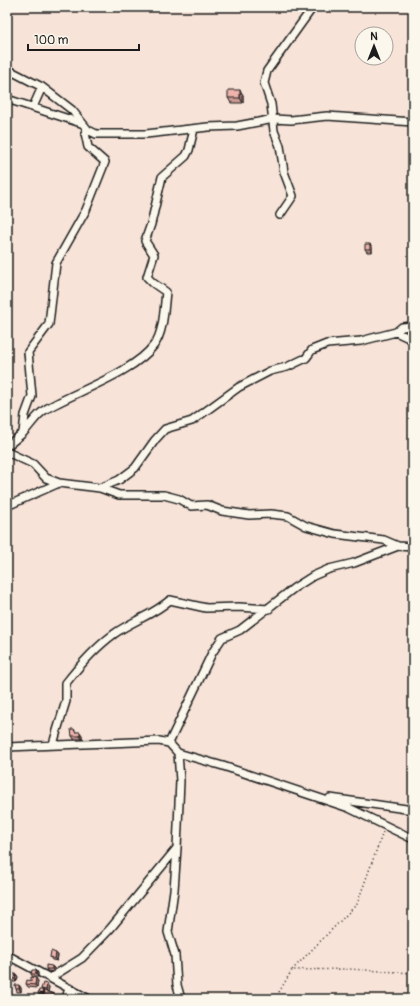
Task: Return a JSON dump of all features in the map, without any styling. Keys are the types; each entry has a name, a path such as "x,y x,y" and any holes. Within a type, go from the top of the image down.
{"street":[{"path":"280,215 293,196 284,172 280,146 274,131 274,119 264,83 267,71 313,7"},
{"path":"7,70 42,87 72,110 88,130 96,134 146,134 237,126 274,119 279,121 338,116 413,122"},
{"path":"32,108 42,87"},
{"path":"7,99 82,123"},
{"path":"7,446 23,433 44,409 109,378 140,359 155,345 161,326 166,292 153,283 148,277 154,255 145,241 151,224 162,176 186,156 194,129"},
{"path":"23,433 25,415 32,396 28,352 49,324 56,263 86,210 105,162 88,147 84,134 88,130"},
{"path":"100,488 119,480 135,468 155,440 165,429 192,422 239,387 270,371 287,367 306,358 312,350 327,344 361,341 396,332 402,327 413,326"},
{"path":"396,332 413,340"},
{"path":"7,452 33,464 46,478 59,483 100,488 119,495 145,497 164,495 179,499 191,506 207,505 222,511 249,515 271,514 288,516 313,528 348,536 384,540 398,546 413,547"},
{"path":"7,506 59,483"},
{"path":"169,743 212,653 222,638 240,630 269,609 294,588 313,576 329,569 354,564 398,546"},
{"path":"53,744 66,701 66,683 82,663 114,634 158,610 170,600 206,608 239,607 269,609"},
{"path":"7,746 159,741 169,743 178,753 223,766 349,808 413,839"},
{"path":"178,753 180,781 177,848 174,890 168,932 175,955 177,984 181,999"},
{"path":"312,795 413,810"},
{"path":"50,978 82,958 110,929 177,848"},
{"path":"7,956 89,999"},
{"path":"66,999 69,988"}],"path":[{"path":"275,999 292,970 357,904 385,826"},
{"path":"292,970 349,969 413,973"}],"building":[{"path":"228,90 240,90 240,98 228,98"},
{"path":"365,244 370,244 370,249 365,249"},
{"path":"71,729 74,729 75,732 80,732 80,736 72,736"},
{"path":"51,951 56,953 55,959 50,957"},
{"path":"46,965 52,966 52,969 46,969"},
{"path":"32,970 36,970 36,974 31,974"},
{"path":"11,974 16,974 15,979 11,979"},
{"path":"31,977 36,978 35,985 26,984 27,980 31,981"},
{"path":"43,983 47,984 46,990 41,989"},
{"path":"15,985 19,985 19,989 16,989"},
{"path":"39,990 43,990 42,994 38,993"},
{"path":"44,991 54,994 53,997 43,995"},
{"path":"60,995 67,997 66,999 60,998"},
{"path":"12,996 16,996 16,999 12,999"},
{"path":"43,996 48,997 47,999 42,999"}]}
